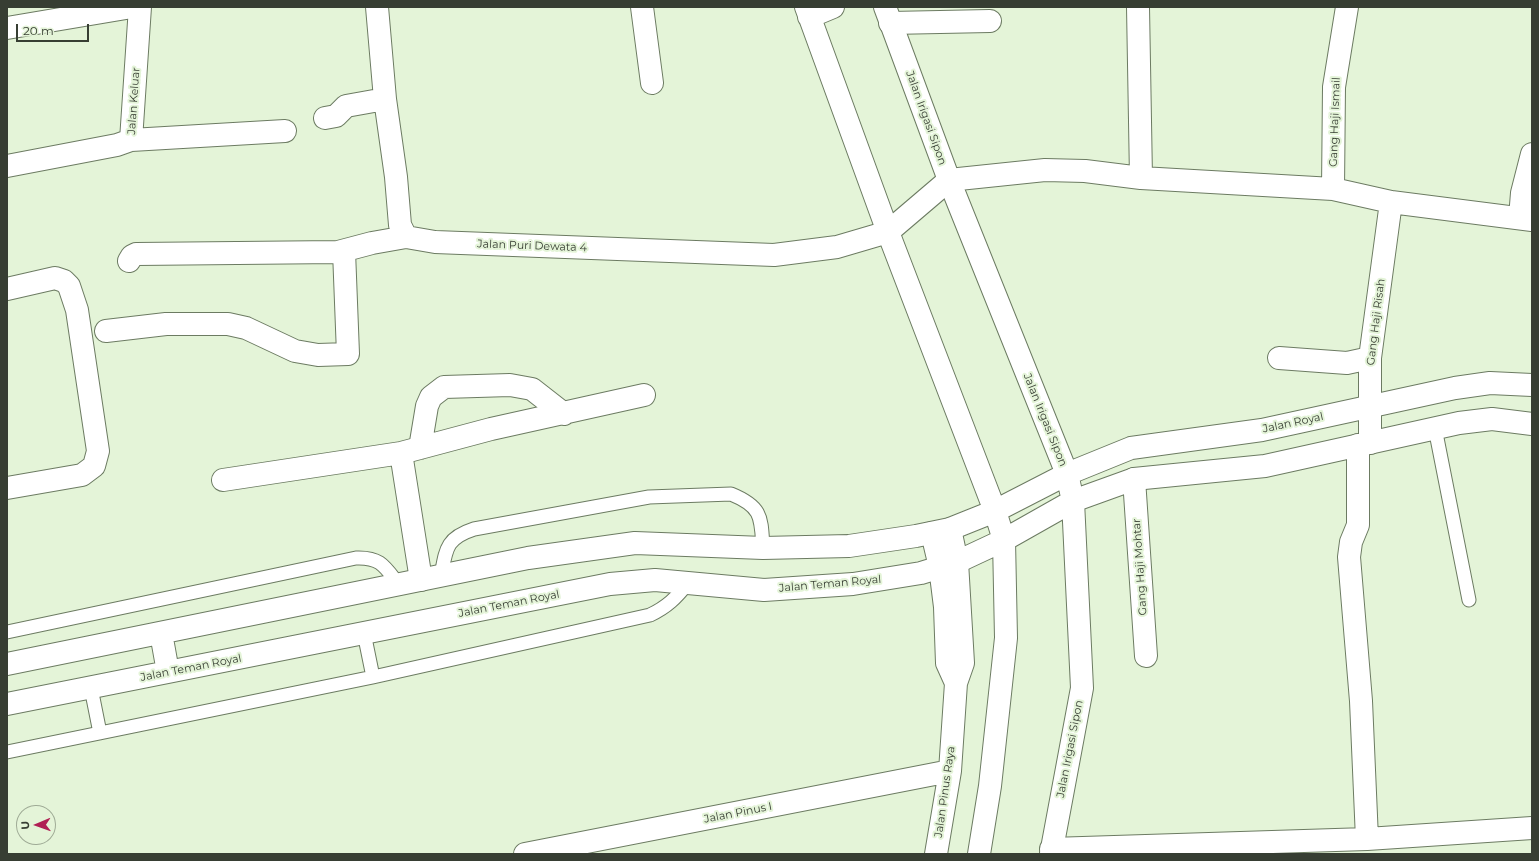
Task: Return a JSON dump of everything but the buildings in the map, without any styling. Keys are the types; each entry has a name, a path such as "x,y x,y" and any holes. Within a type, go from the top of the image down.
{"street":[{"path":"7,28 132,7"},
{"name":"Jalan Keluar","path":"7,166 117,145 131,140 140,7"},
{"path":"377,7 385,99 396,177 400,226 406,237"},
{"path":"642,7 652,83"},
{"path":"1138,7 1141,178"},
{"name":"Gang Haji Ismail","path":"1334,189 1334,88 1346,7"},
{"path":"818,10 888,232 998,509 1007,538 1006,638 990,786 979,854"},
{"path":"888,15 990,21"},
{"name":"Jalan Irigasi Sipon","path":"888,15 949,180 1063,476 1069,503 1082,688 1051,852"},
{"path":"325,118 336,116 346,106 385,99"},
{"path":"131,140 285,131"},
{"path":"888,232 949,180 1045,170 1085,171 1141,178 1334,189 1391,202 1526,219 1522,193 1532,154"},
{"name":"Gang Haji Risah","path":"1367,839 1361,701 1349,557 1351,542 1358,525 1364,444 1369,407 1370,358 1391,202"},
{"name":"Jalan Puri Dewata 4","path":"129,261 132,256 136,254 344,251 372,243 406,237 435,242 774,255 837,247 888,232"},
{"path":"106,332 166,324 228,324 246,328 295,351 318,355 348,354 344,251"},
{"path":"7,289 55,278 64,281 69,286 77,310 98,451 94,466 82,475 7,488"},
{"path":"1279,358 1347,363 1370,358"},
{"name":"Jalan Royal","path":"998,509 1063,476 1131,448 1262,430 1455,388 1483,384 1532,385"},
{"path":"431,578 411,451 431,396 444,387 510,385 532,389 564,414"},
{"path":"223,480 411,451 491,429 644,395"},
{"path":"1069,503 1134,479 1265,466 1459,423 1492,419 1532,424"},
{"name":"Gang Haji Mohtar","path":"1134,479 1146,656"},
{"name":"Jalan Teman Royal","path":"7,704 610,584 655,580 764,590 853,584 921,573 949,565 1007,538 1069,503"},
{"path":"7,664 528,558 635,543 763,548 849,546 941,531 998,509"},
{"name":"Jalan Pinus Raya","path":"936,854 950,770 960,673 949,565 941,531"},
{"path":"161,633 168,672"},
{"name":"Jalan Pinus I","path":"525,854 950,770"},
{"path":"1051,852 1182,850 1367,839 1392,846 1532,828"}],"lane":[{"path":"1436,428 1469,600"},
{"path":"431,578 446,548 453,539 462,533 474,529 649,497 731,494 741,498 758,511 761,517 763,548"},
{"path":"7,632 356,558 365,557 378,560 399,585"},
{"path":"7,752 373,677 650,615 665,608 675,600 688,583"},
{"path":"364,633 373,677"},
{"path":"91,688 100,734"}]}
